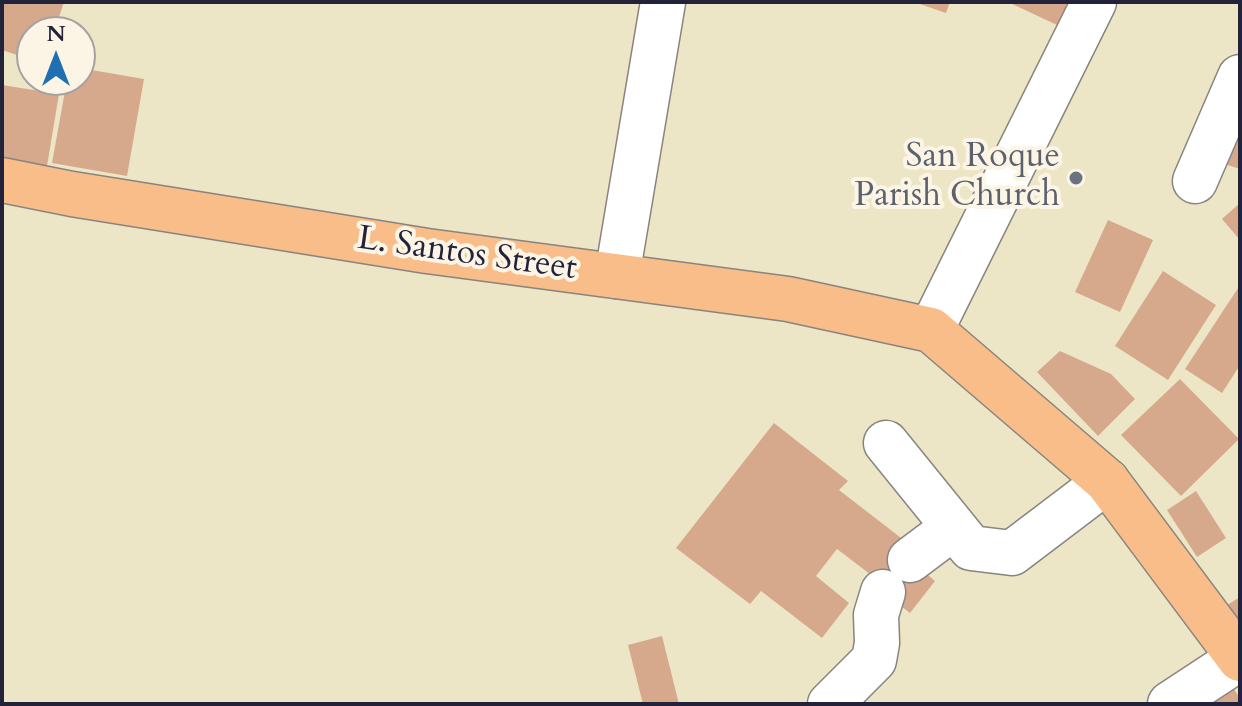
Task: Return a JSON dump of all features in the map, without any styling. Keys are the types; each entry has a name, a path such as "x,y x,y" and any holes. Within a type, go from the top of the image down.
{"main road":[{"name":"L. Santos Street","path":"2,180 396,246 788,299 931,330"},
{"path":"931,330 1107,481 1240,658"}],"street":[{"path":"617,276 663,2"},
{"path":"931,330 1094,2"},
{"path":"1195,181 1240,77"},
{"path":"886,443 971,548 1012,553 1107,481"},
{"path":"830,704 874,660 876,615 897,576 954,527"},
{"path":"1170,704 1240,658"}],"building":[{"path":"2,2 64,2 59,16 16,16 16,55 2,50"},
{"path":"914,2 950,2 946,13"},
{"path":"1008,2 1068,2 1057,25"},
{"path":"96,71 144,79 127,176 52,163 64,96 96,96"},
{"path":"2,85 16,87 16,96 59,96 47,166 2,158"},
{"path":"1240,90 1240,169 1218,162"},
{"path":"1240,203 1240,240 1222,219"},
{"path":"1108,220 1153,240 1120,312 1075,292"},
{"path":"1163,271 1216,305 1168,380 1115,346"},
{"path":"1240,285 1240,365 1222,393 1185,369"},
{"path":"1060,351 1111,374 1135,399 1098,436 1037,372"},
{"path":"1180,379 1239,439 1181,496 1121,435"},
{"path":"774,423 848,481 839,490 905,541 910,560 935,581 910,613 883,592 879,581 837,549 816,576 849,603 822,638 761,591 750,604 676,548"},
{"path":"1196,491 1226,538 1197,557 1167,510"},
{"path":"1240,597 1240,633 1224,607"},
{"path":"662,636 679,704 643,704 628,645"},
{"path":"1227,679 1240,698 1240,704 1189,704"}],"place":[{"name":"San Roque Parish Church","path":"1076,178"}]}
